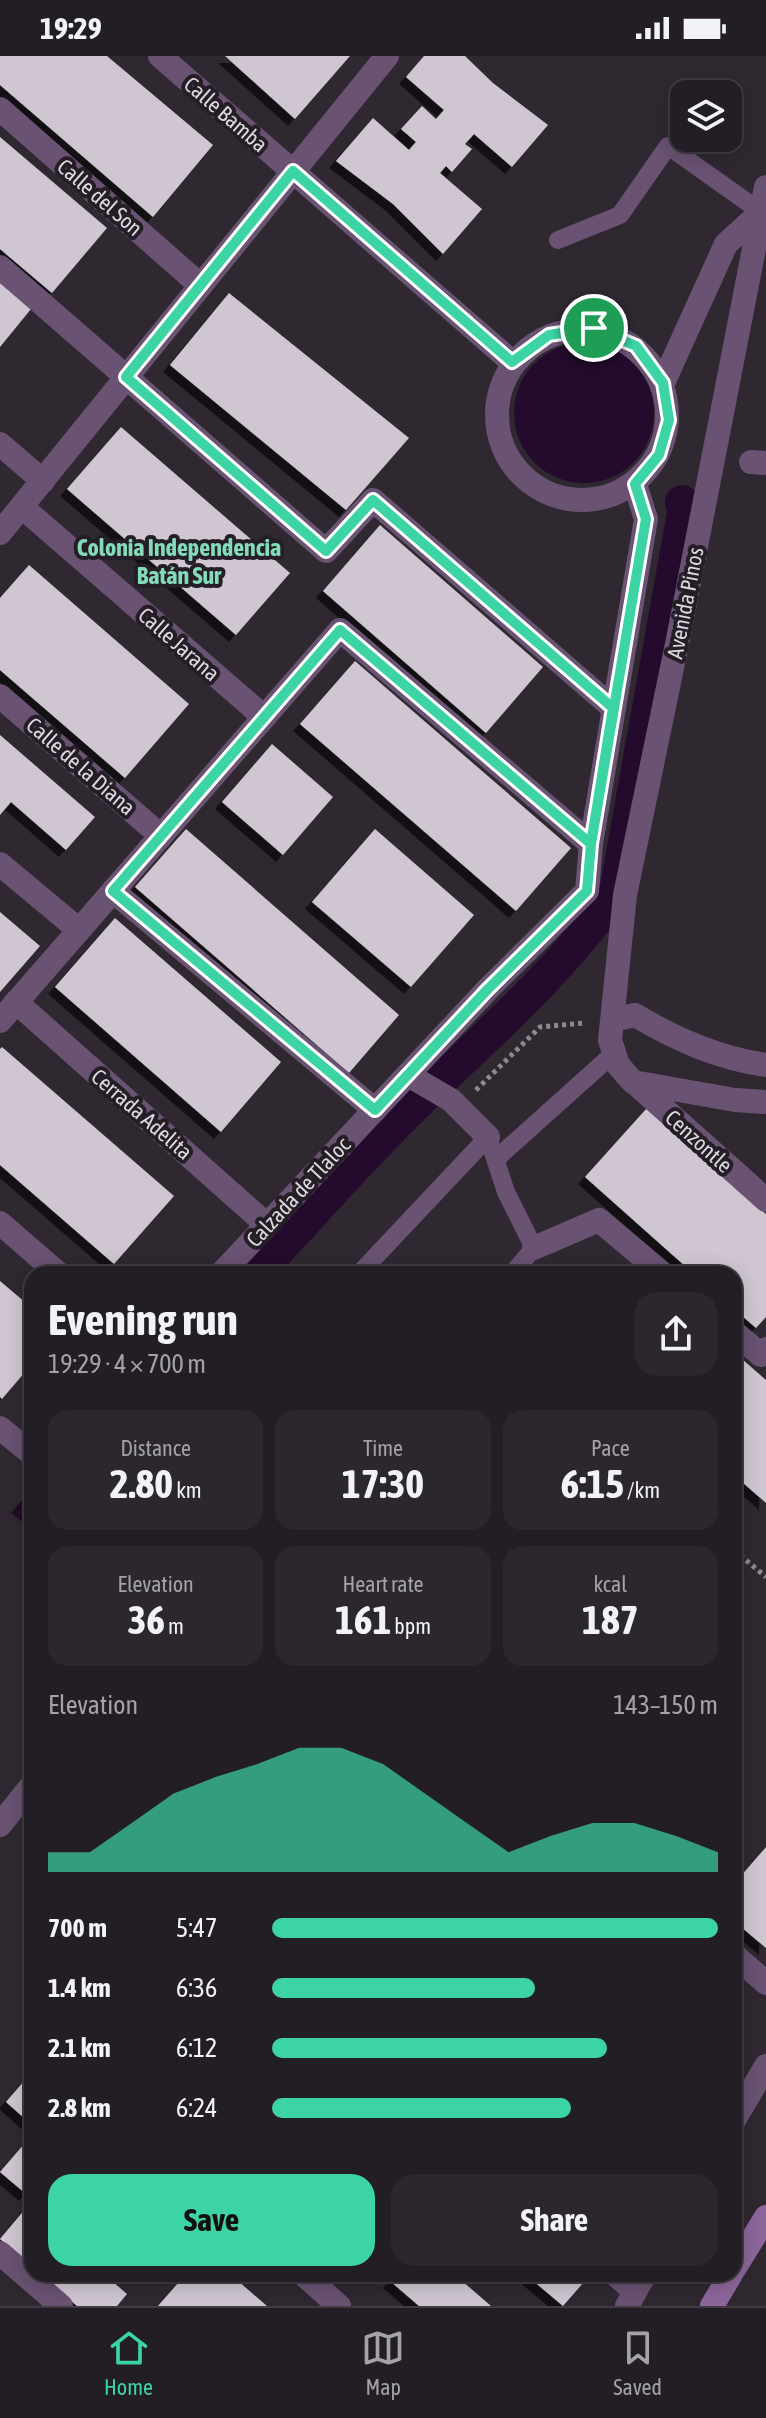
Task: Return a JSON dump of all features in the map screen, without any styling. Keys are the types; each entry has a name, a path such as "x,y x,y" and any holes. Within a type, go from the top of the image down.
{"main road":[{"path":"742,2256 766,2217"},
{"path":"712,2306 726,2282"}],"street":[{"name":"Calle Bamba","path":"160,56 512,362"},
{"path":"0,533 387,56"},
{"name":"Calle del Son","path":"2,114 200,285"},
{"name":"Avenida Pinos","path":"613,1054 610,1040 625,895 766,187"},
{"path":"663,383 726,244 761,212"},
{"path":"0,267 326,551 373,500 613,708"},
{"path":"594,328 636,346 663,383 669,420 659,455 635,484 598,501 557,498 521,477 499,442 496,401 512,362 549,335 594,328"},
{"path":"0,444 43,481"},
{"name":"Calzada de Tlaloc","path":"229,1266 375,1110 412,1076 487,990 587,891 591,844 646,519 635,484"},
{"name":"Calle Jarana","path":"22,507 264,717"},
{"path":"8,1012 340,630 591,844"},
{"name":"Calle de la Diana","path":"0,696 161,836"},
{"path":"0,864 79,930"},
{"path":"113,891 375,1110"},
{"name":"Cerrada Adelita","path":"8,1012 267,1225"},
{"path":"613,1020 635,1015 671,1036 733,1060 766,1065"},
{"path":"613,1054 633,1082 735,1100 766,1102"},
{"path":"412,1076 454,1104 492,1148"},
{"name":"Cenzontle","path":"633,1082 766,1200"},
{"path":"534,1248 599,1220 654,1266"},
{"path":"0,1223 50,1266"},
{"path":"742,1338 764,1354"},
{"path":"0,1428 24,1448"},
{"path":"0,1825 24,1795"},
{"path":"742,1962 766,1983"},
{"path":"743,2083 766,2066"},
{"path":"0,2253 24,2274"},
{"path":"33,2282 61,2306"},
{"path":"312,2282 339,2306"}],"lane":[{"path":"558,240 620,215 668,146 761,212"},
{"path":"367,1266 492,1148 613,1054"},
{"path":"492,1148 506,1192 534,1248 519,1266"}],"path":[{"path":"454,1104 540,1027 613,1020"},
{"path":"742,1557 766,1577"}],"shaded area":[{"path":"584,343 611,349 633,364 648,386 654,413 648,440 633,462 611,477 584,483 557,477 535,462 520,440 514,413 520,386 535,364 557,349"},
{"path":"24,1498 24,1524 11,1513"}],"building":[{"path":"0,56 107,56 213,145 153,217 0,85"},
{"path":"225,56 350,56 295,119"},
{"path":"424,56 465,56 493,83 548,125 512,167 474,134 465,144 472,149 452,172 446,166 440,173 482,209 443,254 393,204 336,161 373,118 409,150 416,142 401,129 422,106 436,119 444,110 406,77"},
{"path":"0,137 107,228 52,293 0,249"},
{"path":"0,283 31,309 0,347"},
{"path":"229,293 409,438 346,510 170,365"},
{"path":"121,427 290,573 236,635 67,489"},
{"path":"380,525 543,667 486,733 323,591"},
{"path":"29,565 189,704 125,778 0,670 0,598"},
{"path":"355,661 571,848 516,911 300,724"},
{"path":"0,735 95,817 66,850 11,802 0,815"},
{"path":"272,744 333,797 283,855 222,802"},
{"path":"186,829 399,1015 349,1073 135,887"},
{"path":"375,829 474,915 411,987 312,902"},
{"path":"0,912 40,946 0,992"},
{"path":"115,918 281,1062 221,1132 55,987"},
{"path":"2,1047 174,1196 114,1264 0,1165"},
{"path":"647,1108 766,1214 766,1317 756,1328 742,1316 742,1266 685,1266 585,1177"},
{"path":"0,1281 24,1301 24,1373 2,1399"},
{"path":"742,1359 766,1380 766,1503 742,1482"},
{"path":"766,1847 766,1948 742,1928 742,1875"},
{"path":"24,2081 24,2118 6,2102"},
{"path":"24,2144 24,2192 0,2172"},
{"path":"24,2210 24,2260 0,2239"},
{"path":"49,2282 113,2282 127,2294 117,2306 77,2306"},
{"path":"179,2282 239,2282 267,2306 158,2306"},
{"path":"391,2282 463,2282 491,2306 419,2306"},
{"path":"534,2282 584,2282 563,2306"}],"waterway":[{"path":"263,1266 377,1143 548,976 616,893 685,507 682,502"}],"district":[{"name":"Colonia Independencia Batán Sur","path":"179,562"}],"route":[{"path":"594,328 549,335 512,362 293,171 126,377 326,551 373,500 613,708 591,844 587,891 487,990 375,1110 113,891 340,630 591,844 646,519 635,484 659,455 669,420 663,383 636,346 594,328"}]}
